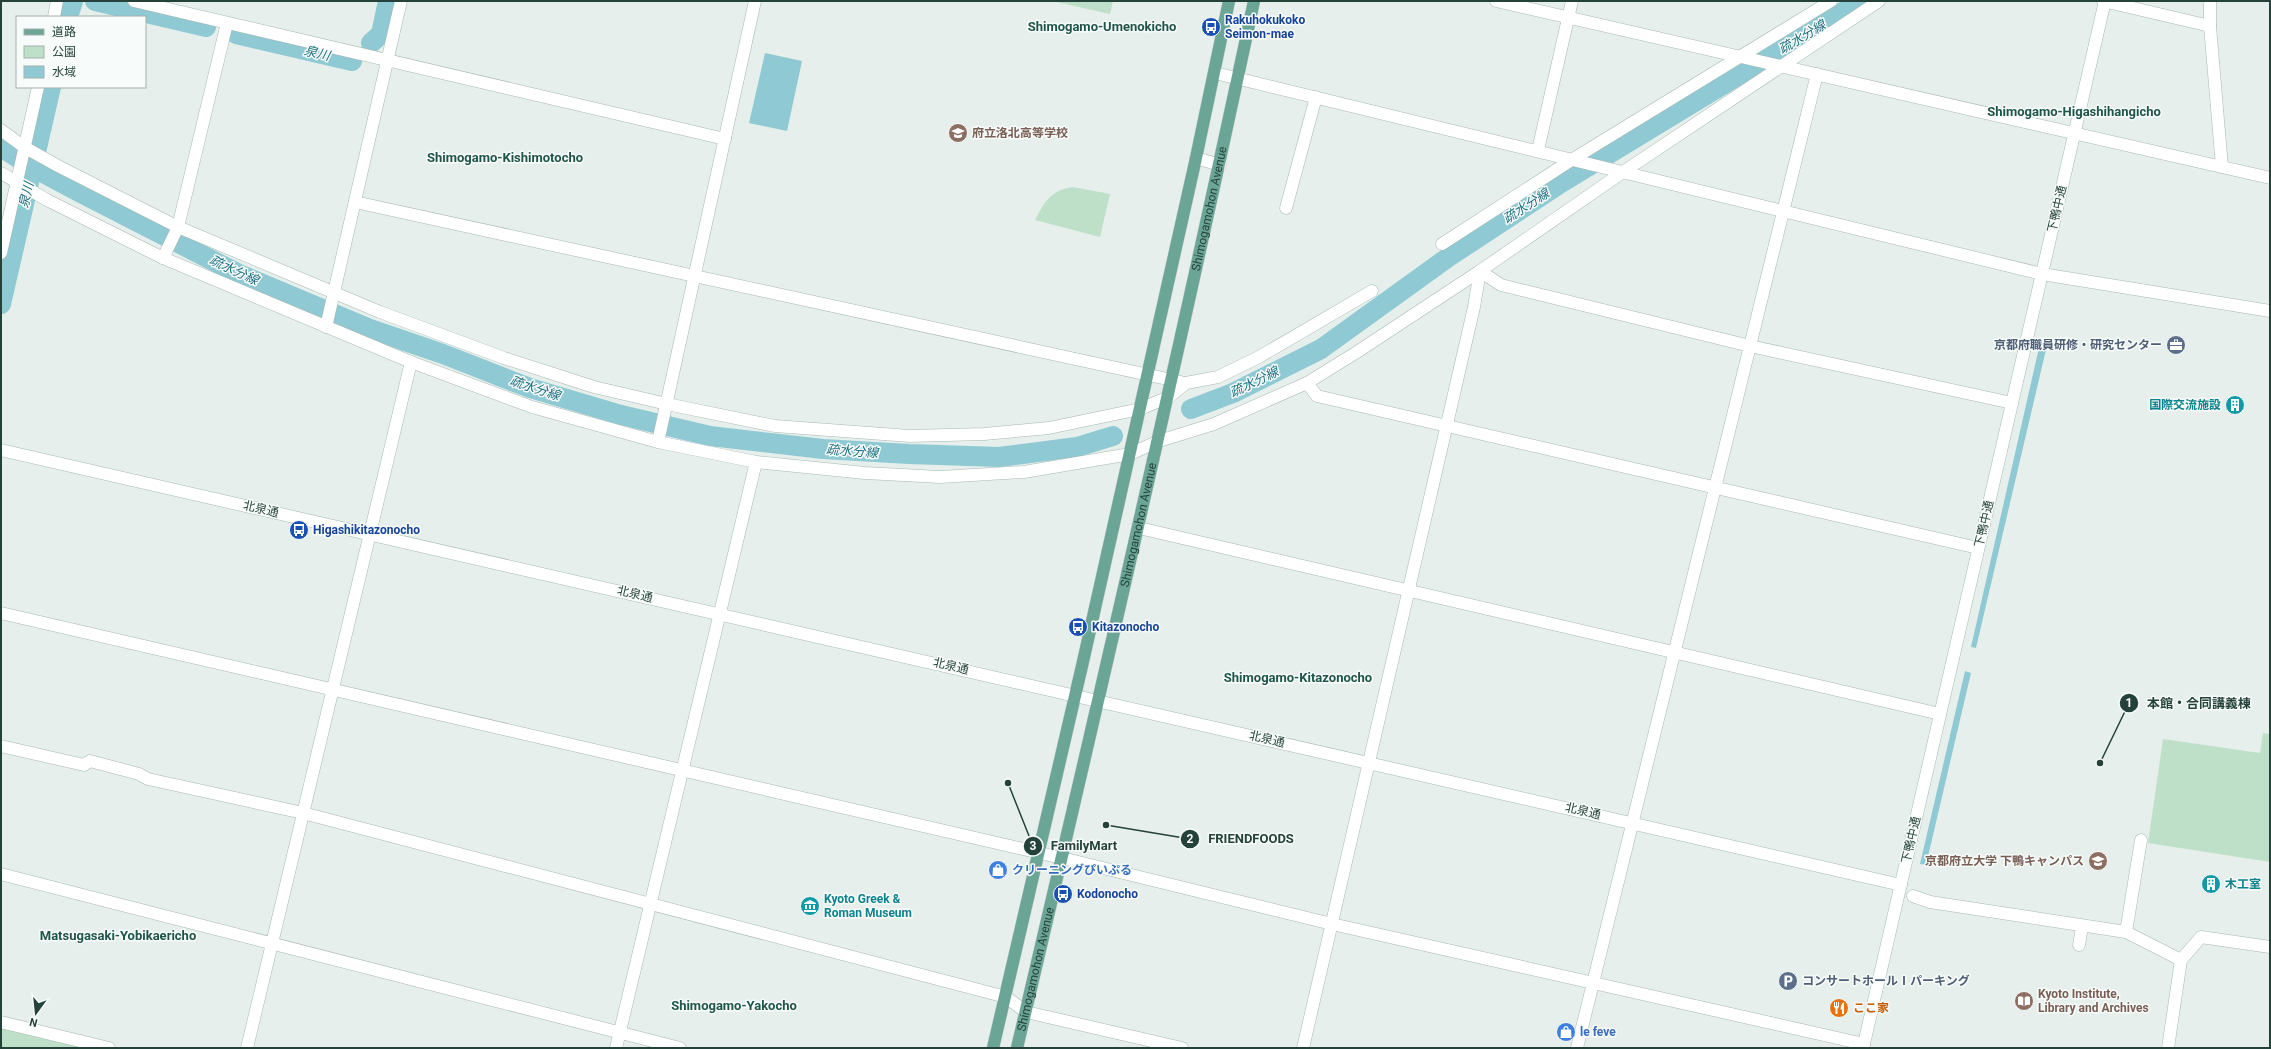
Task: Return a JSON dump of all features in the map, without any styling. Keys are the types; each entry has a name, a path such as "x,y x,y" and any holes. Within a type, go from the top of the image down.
{"main road":[{"name":"Shimogamohon Avenue","path":"993,1048 1040,853 1148,376 1215,73 1229,1"},
{"name":"Shimogamohon Avenue","path":"1017,1048 1100,700 1173,381 1254,1"}],"street":[{"path":"54,16 57,1"},
{"path":"134,1 725,139"},
{"path":"326,327 401,1"},
{"path":"658,442 755,1"},
{"path":"1496,1 2270,178"},
{"path":"1538,150 1572,1"},
{"path":"1442,244 1573,159 1831,1"},
{"path":"1,173 47,200 164,258 411,362 532,407 658,442 756,462 865,473 940,476 1024,472 1130,454 1159,441 1214,424 1307,382 1357,352 1480,271 1623,172 1879,1"},
{"path":"2104,1 2210,26"},
{"name":"下鴨中通","path":"1863,1046 2075,133 2104,1"},
{"path":"2210,1 2210,26 2222,167"},
{"path":"164,258 178,227 227,23"},
{"path":"1215,73 1538,150 2042,274 2270,311"},
{"path":"1577,1048 1592,982 1817,74"},
{"path":"1,253 38,88"},
{"path":"1286,208 1316,97"},
{"path":"1,130 24,147 58,166 178,227 380,312 504,358 594,387 667,404 775,426 910,436 984,434 1049,428 1140,409 1169,397 1186,383"},
{"path":"1196,158 1220,165"},
{"path":"355,202 1148,376 1186,383 1218,377 1259,357 1372,291"},
{"path":"1480,271 1501,285 1750,346 2012,403"},
{"path":"1303,1048 1474,307 1480,271"},
{"path":"247,1048 411,362"},
{"path":"1307,382 1318,396 1978,548"},
{"name":"北泉通","path":"1,450 720,613 1901,885"},
{"path":"616,1048 756,462"},
{"path":"1139,528 1940,714"},
{"path":"1,613 1062,858 1332,924 1592,982 1863,1046"},
{"path":"1,746 84,765 90,761 139,774 148,779 303,813 1006,997 1026,1012 1182,1048"},
{"path":"2126,932 2141,840"},
{"path":"1,874 680,1048"},
{"path":"1913,896 1930,902 2126,932 2181,960"},
{"path":"2079,945 2081,933"},
{"path":"2168,1048 2181,960 2201,937 2270,947"},
{"path":"1,1022 109,1048"}],"green space":[{"path":"1052,1 1113,1 1110,14"},
{"path":"1073,187 1110,194 1100,237 1035,220 1042,207 1054,194 1065,188"},
{"path":"2263,733 2270,734 2270,862 2148,843 2163,739 2260,753"},
{"path":"1,1027 85,1048 1,1048"}],"water":[{"path":"765,53 802,61 787,131 749,123"},
{"path":"2041,339 2048,341 1976,648 1971,647"},
{"path":"1965,671 1971,673 1926,865 1920,864"}],"waterway":[{"name":"泉川","path":"68,16 73,1"},
{"name":"泉川","path":"95,1 206,27"},
{"name":"泉川","path":"371,43 381,34 388,1"},
{"name":"疏水分線","path":"1191,409 1233,393 1321,349 1450,256 1561,183 1861,1"},
{"name":"泉川","path":"236,34 352,61"},
{"name":"泉川","path":"1,304 51,88"},
{"name":"疏水分線","path":"1,147 32,167 239,274 370,329 443,354 530,388 621,415 710,436 823,449 909,454 999,457 1077,447 1113,436"},
{"path":"26,197 34,176 58,181"}],"place":[{"name":"Rakuhokukoko Seimon-mae","path":"1211,27"},
{"name":"府立洛北高等学校","path":"958,133"},
{"name":"京都府職員研修・研究センター","path":"2176,345"},
{"name":"国際交流施設","path":"2235,405"},
{"name":"Higashikitazonocho","path":"299,530"},
{"name":"Kitazonocho","path":"1078,627"},
{"name":"本館・合同講義棟","path":"2100,763"},
{"name":"FamilyMart","path":"1008,783"},
{"name":"FRIENDFOODS","path":"1106,825"},
{"name":"京都府立大学 下鴨キャンパス","path":"2098,861"},
{"name":"クリーニングぴいぷる","path":"998,870"},
{"name":"木工室","path":"2211,884"},
{"name":"Kodonocho","path":"1063,894"},
{"name":"Kyoto Greek & Roman Museum","path":"810,906"},
{"name":"コンサートホールⅠパーキング","path":"1788,981"},
{"name":"Kyoto Institute, Library and Archives","path":"2024,1001"},
{"name":"ここ家","path":"1839,1008"},
{"name":"le feve","path":"1566,1032"}],"district":[{"name":"Shimogamo-Umenokicho","path":"1102,26"},
{"name":"Shimogamo-Higashihangicho","path":"2074,111"},
{"name":"Shimogamo-Kishimotocho","path":"505,157"},
{"name":"Shimogamo-Kitazonocho","path":"1298,677"},
{"name":"Matsugasaki-Yobikaericho","path":"118,935"},
{"name":"Shimogamo-Yakocho","path":"734,1005"}]}
